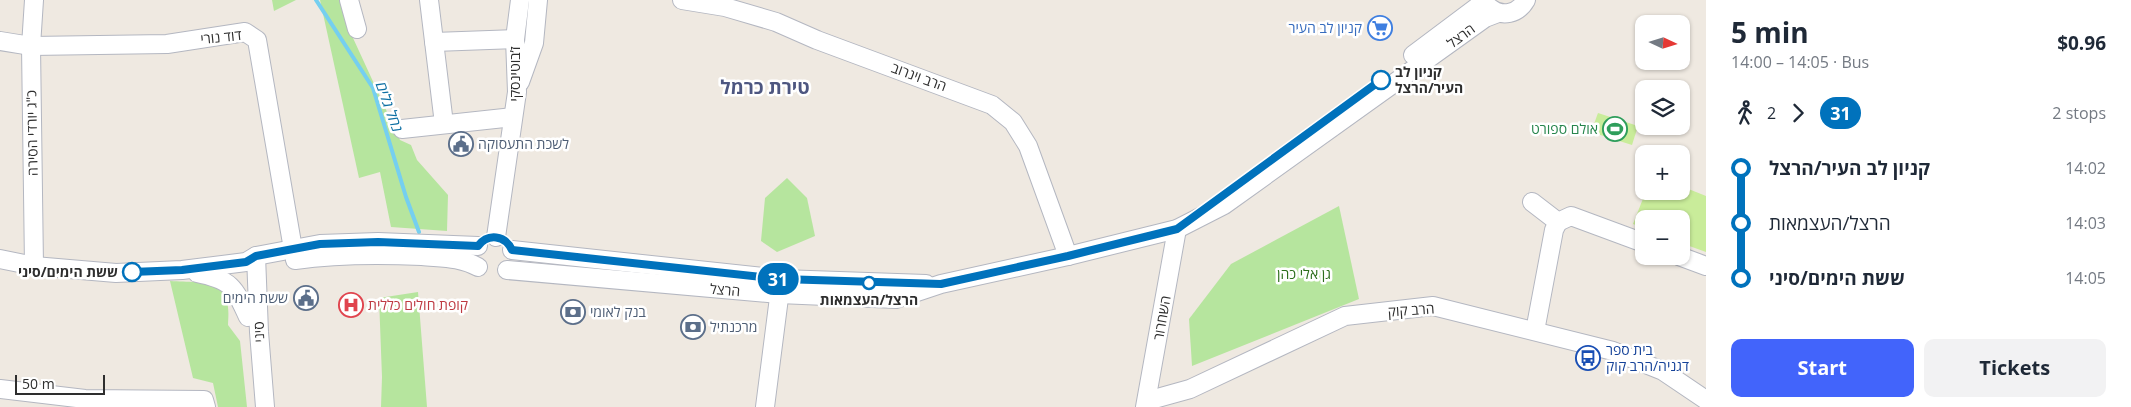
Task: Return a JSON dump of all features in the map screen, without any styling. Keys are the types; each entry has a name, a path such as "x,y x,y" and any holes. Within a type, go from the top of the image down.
{"street":[{"name":"כ\"ג יורדי הסירה","path":"34,0 31,46 34,266"},
{"path":"350,0 357,29"},
{"path":"429,0 444,124"},
{"name":"ז׳בוטינסקי","path":"496,237 517,92 515,39 520,0"},
{"path":"517,92 534,43 538,0"},
{"name":"הרב וינרוב","path":"682,0 725,7 776,22 818,40 992,105 1013,122 1028,146 1068,256"},
{"path":"1489,4 1504,14 1516,11 1526,0"},
{"name":"הרצל","path":"507,270 780,287 941,284 1068,256 1177,229 1489,4"},
{"name":"דוד נורי","path":"0,41 31,46 167,44 245,32 257,40 293,249"},
{"path":"434,42 515,39"},
{"path":"402,129 513,117"},
{"path":"1532,202 1558,222"},
{"path":"1535,331 1554,230 1558,222 1571,216 1635,240"},
{"name":"השחרור","path":"1146,404 1177,229"},
{"path":"496,237 508,243 512,250 512,261 503,273 492,275 482,271 478,266 475,256 478,246 488,238 496,237"},
{"path":"253,262 293,249 320,244 351,242 478,246"},
{"name":"הרצל","path":"512,250 780,287"},
{"path":"0,259 34,266 116,273 182,270 323,256 374,254 456,258 478,266"},
{"path":"1690,260 1706,266"},
{"name":"סיני","path":"253,262 248,317 256,407"},
{"name":"סיני","path":"253,262 265,407"},
{"path":"182,270 217,277 225,281 239,297 248,317"},
{"path":"765,407 780,287"},
{"name":"הרב קוק","path":"1146,404 1190,389 1345,316 1433,306 1613,351 1663,371 1706,400"},
{"path":"0,389 85,399 204,400 206,407"}],"green space":[{"path":"272,0 296,0 274,11"},
{"path":"320,0 341,0 347,25 400,140 411,145 417,160 448,195 447,231 391,227 380,172 359,178"},
{"name":"אולם ספורט","path":"1598,113 1635,125 1635,135 1632,145 1591,132"},
{"path":"787,178 807,198 815,236 777,252 761,241 765,198"},
{"path":"1690,190 1706,196 1706,252 1690,246 1690,210 1639,210 1642,200 1690,200"},
{"name":"גן אלי כהן","path":"1339,206 1359,299 1192,366 1189,319 1231,264"},
{"path":"170,281 205,283 221,291 226,299 228,325 240,341 247,407 218,407 213,383 193,378"},
{"path":"418,292 427,407 381,407 382,377 379,298"}],"waterway":[{"name":"נחל גלים","path":"316,0 373,88 406,197 419,232"}],"bus line":[{"name":"31","path":"132,272 182,270 246,262 256,256 320,244 378,242 478,246 488,238 496,237 508,243 512,250 781,279 892,284 941,284 1068,256 1177,229 1381,80"}],"place":[{"name":"קניון לב העיר","path":"1380,28"},
{"name":"קניון לב העיר/הרצל","path":"1381,80"},
{"name":"אולם ספורט","path":"1615,129"},
{"name":"לשכת התעסוקה","path":"461,144"},
{"name":"ששת הימים/סיני","path":"132,272"},
{"name":"הרצל/העצמאות","path":"869,283"},
{"name":"ששת הימים","path":"306,298"},
{"name":"קופת חולים כללית","path":"351,305"},
{"name":"בנק לאומי","path":"573,312"},
{"name":"מרכנתיל","path":"693,327"},
{"name":"בית ספר דגניה/הרב קוק","path":"1588,358"}],"district":[{"name":"טירת כרמל","path":"765,87"}]}
